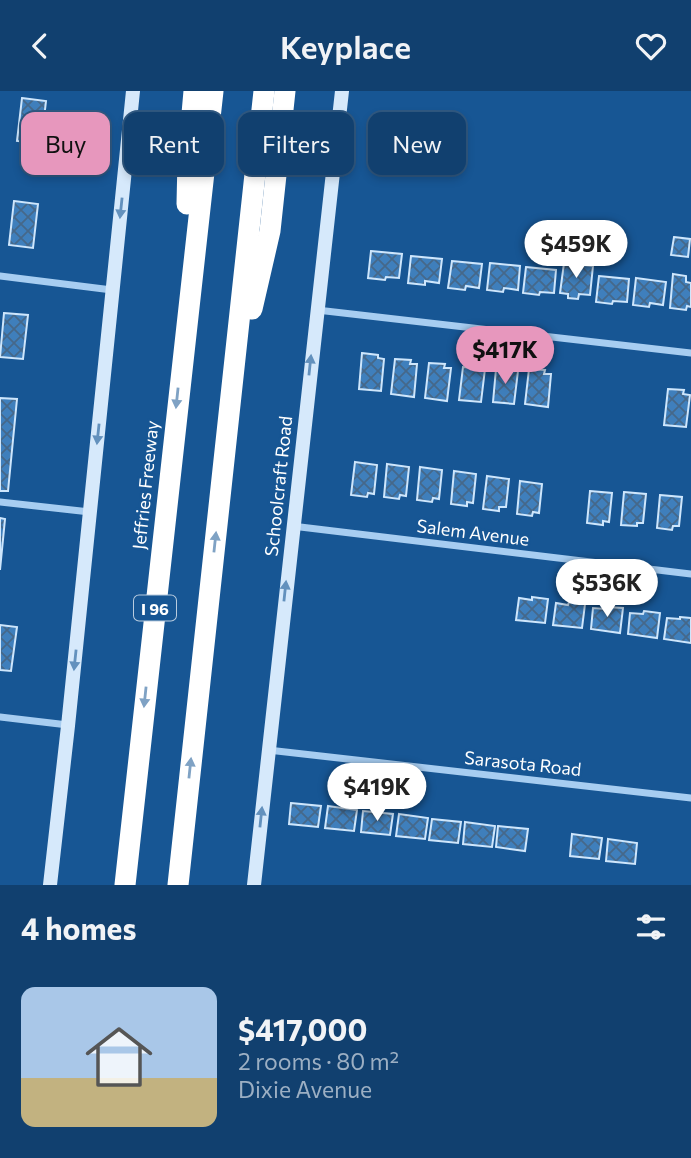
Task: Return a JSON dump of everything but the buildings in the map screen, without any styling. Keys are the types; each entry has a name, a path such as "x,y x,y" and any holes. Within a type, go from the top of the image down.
{"highway":[{"path":"185,330 188,159 194,91"},
{"name":"Jeffries Freeway","path":"125,885 213,91"},
{"path":"178,885 264,91"},
{"path":"230,407 270,231 285,91"}],"main road":[{"path":"50,885 132,91"},
{"name":"Schoolcraft Road","path":"254,885 342,91"}],"street":[{"path":"0,276 113,290"},
{"path":"317,310 691,353"},
{"path":"0,502 90,512"},
{"name":"Salem Avenue","path":"292,526 691,573"},
{"path":"0,717 68,726"},
{"name":"Sarasota Road","path":"268,750 691,798"}]}
